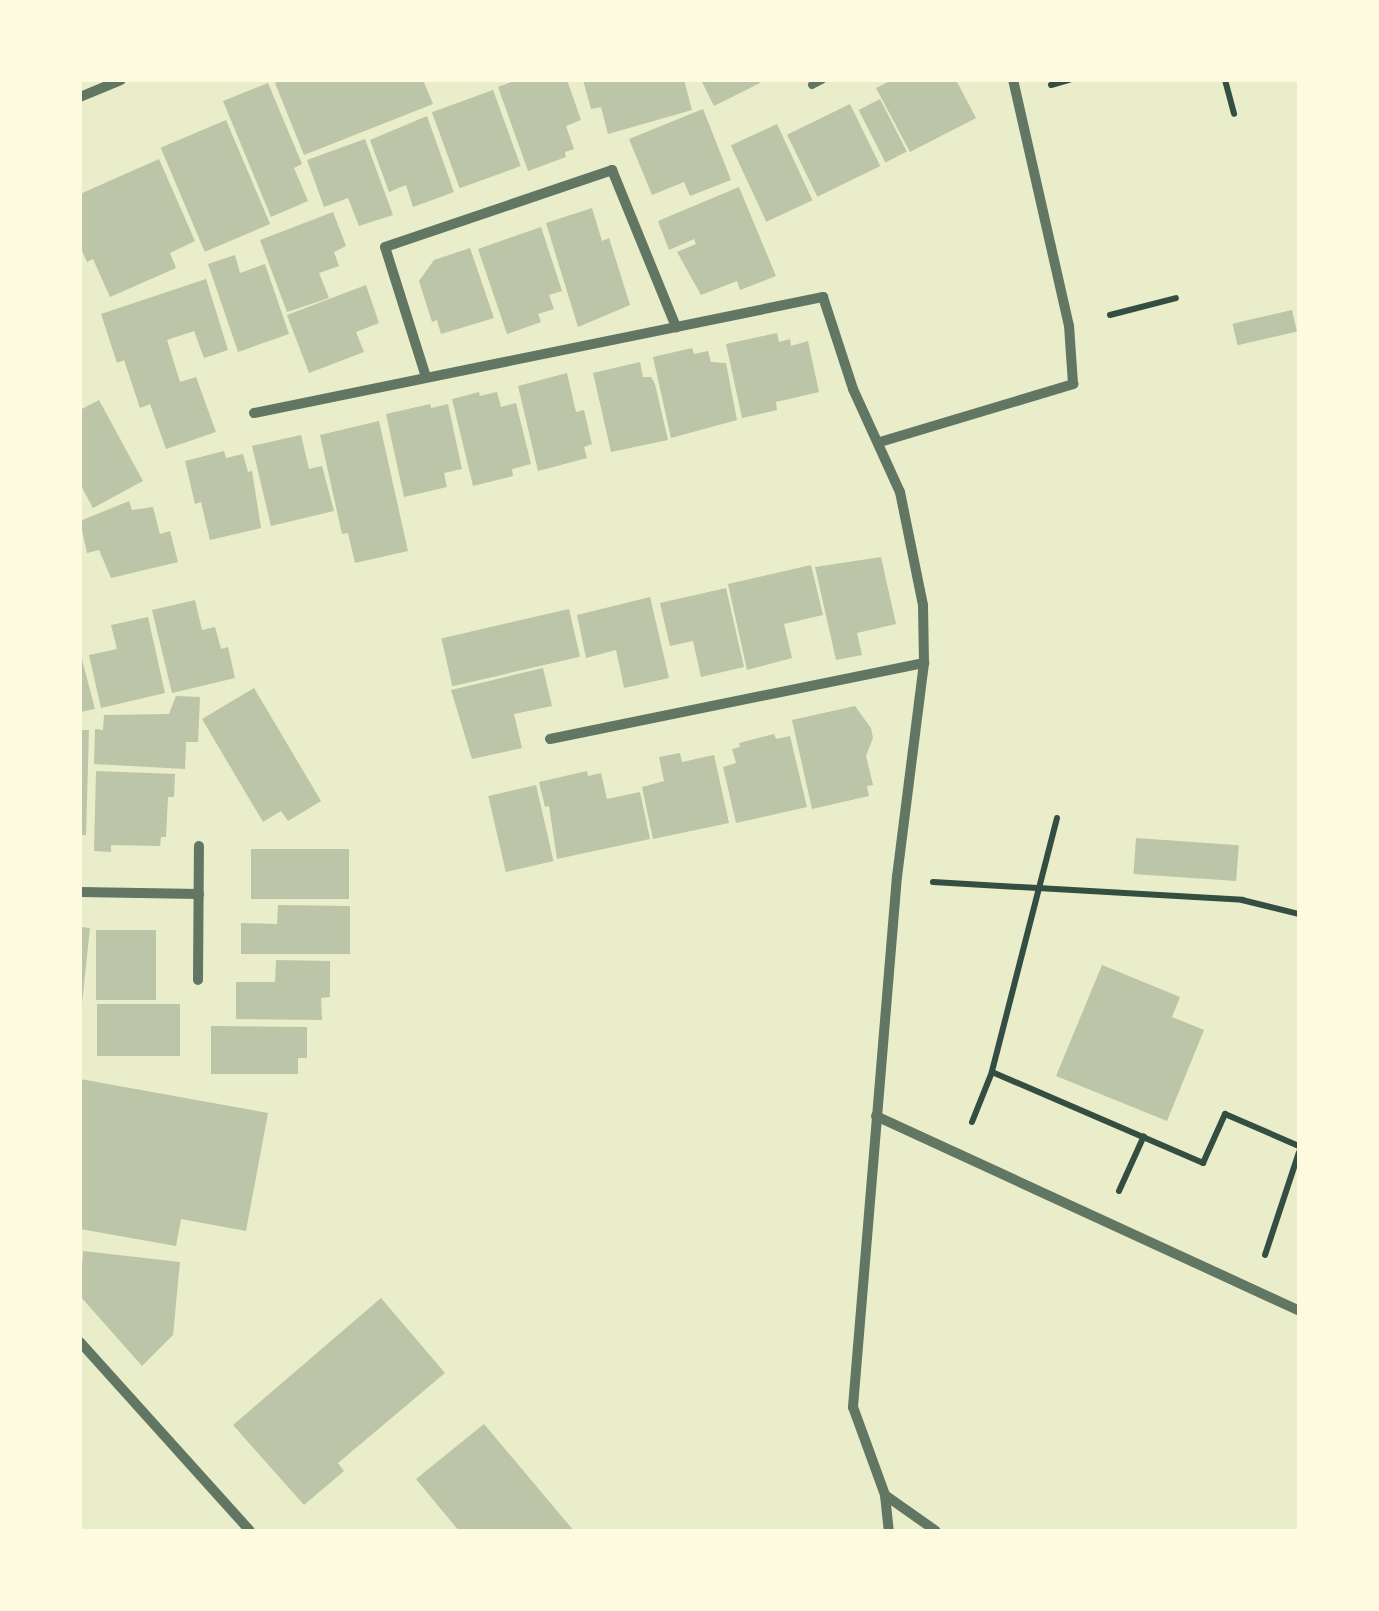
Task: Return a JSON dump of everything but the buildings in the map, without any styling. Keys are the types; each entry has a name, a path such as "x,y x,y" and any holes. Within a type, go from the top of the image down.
{"street":[{"path":"80,97 121,80"},
{"path":"880,442 1073,384 1069,326 1013,80"},
{"path":"426,377 386,247 612,170 676,327"},
{"path":"254,412 823,297 853,389 900,492 923,605 924,663 897,876 853,1407 884,1496 888,1531"},
{"path":"550,738 924,663"},
{"path":"198,980 199,846"},
{"path":"80,892 199,894"},
{"path":"876,1116 1299,1311"},
{"path":"80,1342 250,1531"},
{"path":"884,1496 936,1531"}],"lane":[{"path":"812,85 822,80"}],"path":[{"path":"1225,80 1234,114"},
{"path":"1110,316 1176,298"},
{"path":"974,1117 992,1072 1042,889 1057,818"},
{"path":"897,876 948,884 1242,900 1299,914"},
{"path":"992,1072 1203,1163 1225,1114 1299,1149 1250,1288"},
{"path":"1124,1180 1144,1136"}]}
